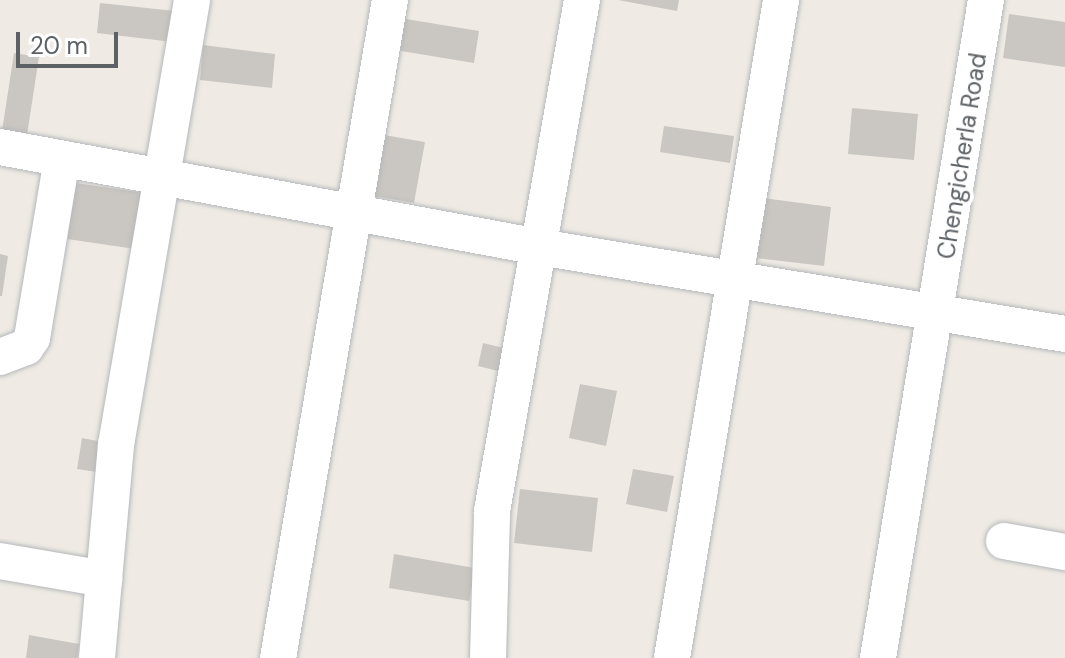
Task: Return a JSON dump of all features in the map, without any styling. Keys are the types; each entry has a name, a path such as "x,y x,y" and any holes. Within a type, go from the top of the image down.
{"street":[{"path":"97,658 116,445 192,0"},
{"path":"278,658 357,212 390,0"},
{"path":"488,658 492,511 582,0"},
{"path":"672,658 731,280 781,0"},
{"name":"Chengicherla Road","path":"878,658 986,0"},
{"path":"0,147 539,247 1065,334"},
{"path":"0,357 26,347 32,338 62,159"},
{"path":"1004,541 1065,552"},
{"path":"0,561 104,579"}],"building":[{"path":"618,0 679,0 677,11"},
{"path":"100,3 175,11 173,42 97,33"},
{"path":"1009,14 1065,22 1065,67 1003,58"},
{"path":"400,18 479,31 474,63 395,50"},
{"path":"203,45 275,54 272,88 200,80"},
{"path":"14,53 39,57 27,135 2,131"},
{"path":"852,108 918,114 914,160 848,154"},
{"path":"664,126 734,136 730,163 660,152"},
{"path":"384,135 425,142 414,203 374,196"},
{"path":"76,183 144,193 135,249 67,239"},
{"path":"763,198 831,207 824,266 756,258"},
{"path":"0,254 8,256 2,296 0,296"},
{"path":"483,343 508,349 502,372 478,366"},
{"path":"580,384 617,391 606,446 569,438"},
{"path":"82,438 108,443 103,473 77,469"},
{"path":"633,469 674,476 667,512 626,504"},
{"path":"520,489 598,498 592,552 514,543"},
{"path":"394,554 475,568 469,601 389,588"},
{"path":"29,635 79,644 77,658 26,658"}]}
